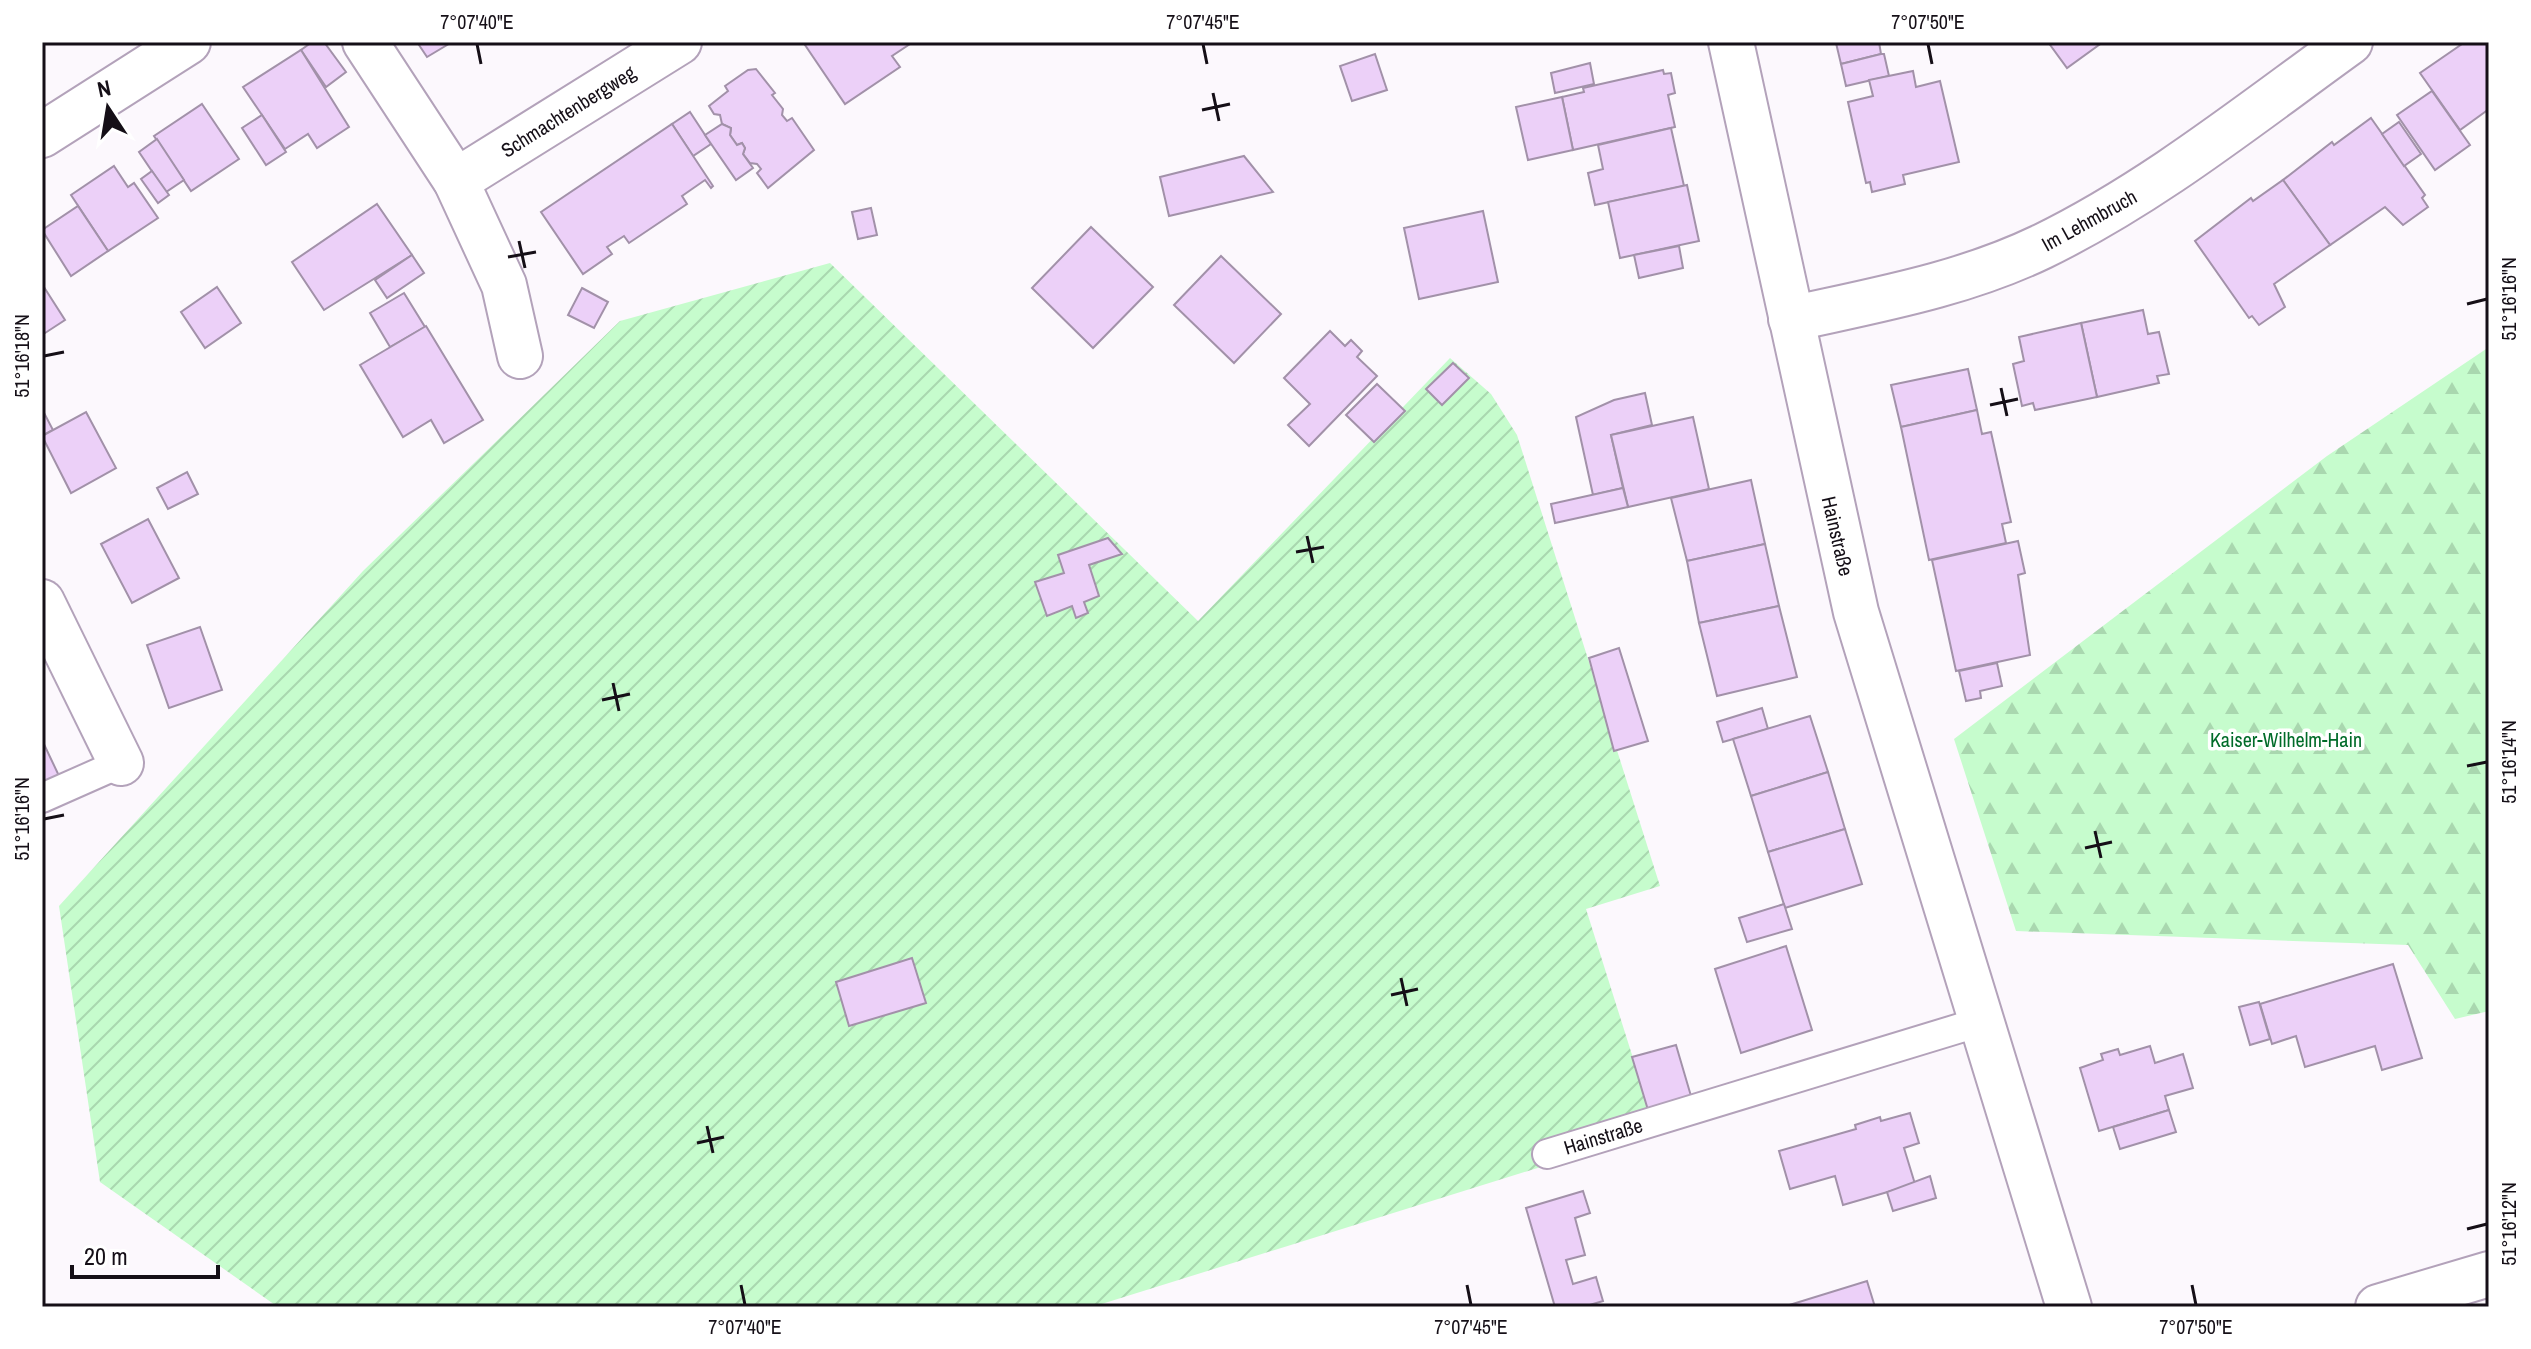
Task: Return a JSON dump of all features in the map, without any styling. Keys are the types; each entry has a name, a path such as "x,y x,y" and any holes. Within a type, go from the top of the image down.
{"street":[{"path":"365,42 456,181 504,285 520,356"},
{"name":"Schmachtenbergweg","path":"456,181 679,42"},
{"name":"Hainstraße","path":"1731,42 1856,612 2069,1307"},
{"name":"Im Lehmbruch","path":"1791,319 1946,284 2040,247 2149,187 2350,42"},
{"path":"42,135 172,46"},
{"path":"42,602 121,763"},
{"path":"2378,1307 2489,1274"}],"lane":[{"path":"42,798 121,763"},
{"name":"Hainstraße","path":"1547,1154 1980,1022"}],"green space":[{"path":"830,263 1198,621 1450,358 1491,394 1517,435 1660,886 1586,909 1656,1131 1092,1307 278,1307 100,1182 59,906 363,571 620,321"},
{"name":"Kaiser-Wilhelm-Hain","path":"2489,347 2489,1011 2455,1019 2408,945 2016,931 1954,739 2327,456"}],"building":[{"path":"312,42 324,42 346,72 326,87 301,50"},
{"path":"417,42 452,42 427,57"},
{"path":"803,42 913,42 892,56 900,67 845,104"},
{"path":"1879,42 1881,54 1841,64 1836,43"},
{"path":"2048,42 2103,42 2067,68"},
{"path":"2465,42 2489,42 2489,109 2460,130 2420,73"},
{"path":"301,50 349,127 317,148 308,134 285,149 243,87"},
{"path":"1375,54 1387,90 1352,101 1340,66"},
{"path":"1884,54 1889,76 1846,86 1841,64"},
{"path":"1590,63 1594,84 1555,93 1551,73"},
{"path":"756,69 775,93 772,95 783,109 782,115 787,121 792,118 814,150 768,188 757,173 761,169 757,164 750,163 743,154 745,148 742,143 737,145 730,135 731,128 722,124 720,115 714,114 709,106 728,91 725,86 748,70"},
{"path":"1663,70 1664,74 1671,73 1675,93 1668,95 1675,127 1573,150 1562,97 1584,92 1583,88"},
{"path":"1913,71 1916,87 1940,81 1959,162 1903,175 1905,184 1872,192 1870,182 1866,183 1848,102 1873,96 1869,80"},
{"path":"2432,91 2470,145 2435,170 2397,115"},
{"path":"1562,97 1573,150 1528,160 1516,107"},
{"path":"202,104 239,159 191,191 154,136"},
{"path":"690,112 711,144 693,156 672,124"},
{"path":"262,115 286,152 266,165 242,128"},
{"path":"2371,118 2425,195 2422,198 2428,207 2403,225 2385,207 2330,245 2283,180 2332,142 2334,145"},
{"path":"2399,122 2421,154 2404,166 2382,134"},
{"path":"672,124 713,186 711,188 705,180 682,196 687,204 629,243 624,236 607,247 612,254 583,274 541,212"},
{"path":"722,124 731,128 730,135 737,145 742,143 745,148 743,154 753,168 736,180 705,135"},
{"path":"1671,128 1684,186 1595,205 1588,173 1603,169 1598,145"},
{"path":"157,139 184,180 166,192 139,152"},
{"path":"1244,156 1273,192 1169,216 1160,177"},
{"path":"114,166 128,187 134,183 158,218 108,251 71,195"},
{"path":"152,171 169,195 158,203 141,179"},
{"path":"2283,180 2330,245 2274,284 2285,307 2259,325 2252,316 2249,318 2195,241 2251,198 2253,201"},
{"path":"1687,185 1699,241 1620,258 1608,202"},
{"path":"377,204 412,255 324,310 292,262"},
{"path":"78,206 108,251 71,276 42,230"},
{"path":"871,208 877,235 858,239 852,212"},
{"path":"1483,211 1498,282 1419,299 1404,228"},
{"path":"1091,227 1153,287 1093,348 1032,288"},
{"path":"1679,246 1683,268 1639,278 1634,255"},
{"path":"412,255 424,273 387,298 375,280"},
{"path":"1221,256 1281,314 1234,363 1174,305"},
{"path":"42,284 65,320 42,335"},
{"path":"217,287 241,323 205,348 181,312"},
{"path":"582,288 608,302 594,328 568,315"},
{"path":"404,293 425,327 390,347 370,313"},
{"path":"2143,310 2148,334 2159,332 2169,374 2157,376 2159,383 2097,397 2081,323"},
{"path":"2081,323 2097,397 2035,410 2033,403 2022,406 2013,364 2024,361 2019,337"},
{"path":"426,326 483,420 444,443 431,420 403,437 360,365"},
{"path":"1330,331 1345,346 1351,340 1362,351 1357,357 1377,376 1309,446 1288,425 1310,404 1284,378"},
{"path":"1453,363 1469,378 1442,405 1426,389"},
{"path":"1968,369 1977,410 1901,427 1891,385"},
{"path":"1377,384 1405,411 1374,442 1346,415"},
{"path":"1645,393 1652,425 1611,435 1623,488 1593,495 1576,417 1614,400"},
{"path":"42,409 53,430 42,436"},
{"path":"1977,410 1982,434 1991,432 2011,522 2002,524 2006,543 1929,560 1901,427"},
{"path":"86,412 116,468 71,493 42,436"},
{"path":"1693,417 1709,489 1628,507 1611,435"},
{"path":"187,472 198,494 168,509 157,488"},
{"path":"1751,480 1765,544 1687,561 1671,498"},
{"path":"1623,488 1628,507 1555,523 1551,504"},
{"path":"148,519 179,578 132,603 101,544"},
{"path":"1108,538 1122,554 1089,565 1099,596 1084,602 1088,613 1076,618 1072,606 1047,616 1035,582 1064,573 1058,555"},
{"path":"2018,541 2025,573 2018,575 2030,655 1956,671 1932,560"},
{"path":"1765,544 1779,606 1699,623 1687,561"},
{"path":"1779,606 1797,677 1717,696 1699,623"},
{"path":"200,627 222,690 169,708 147,645"},
{"path":"1619,648 1648,741 1614,751 1589,658"},
{"path":"1997,663 2002,686 1980,691 1981,698 1966,701 1959,671"},
{"path":"1762,708 1768,729 1723,742 1717,722"},
{"path":"1810,716 1828,772 1751,796 1733,739"},
{"path":"42,740 60,778 42,786"},
{"path":"1828,772 1845,829 1768,852 1751,796"},
{"path":"1845,829 1862,884 1785,908 1768,852"},
{"path":"1784,904 1792,929 1747,942 1739,918"},
{"path":"1786,946 1812,1030 1741,1053 1715,969"},
{"path":"912,958 926,1003 849,1026 836,982"},
{"path":"2393,964 2422,1058 2382,1070 2375,1046 2305,1067 2296,1036 2272,1044 2260,1004"},
{"path":"2259,1002 2270,1039 2250,1045 2239,1007"},
{"path":"1676,1045 1691,1096 1648,1110 1632,1057"},
{"path":"2150,1046 2155,1063 2183,1054 2193,1088 2165,1096 2169,1110 2099,1131 2080,1068 2103,1060 2101,1054 2118,1049 2120,1055"},
{"path":"2169,1110 2176,1132 2120,1149 2113,1127"},
{"path":"1910,1113 1919,1143 1904,1148 1915,1184 1843,1205 1835,1176 1790,1189 1779,1151 1856,1129 1855,1125 1880,1117 1881,1121"},
{"path":"1930,1176 1936,1198 1893,1211 1887,1192"},
{"path":"1583,1191 1590,1213 1575,1218 1585,1255 1566,1260 1573,1284 1596,1277 1603,1301 1583,1307 1555,1307 1526,1208"},
{"path":"1867,1281 1875,1307 1786,1307 1786,1306"}]}
